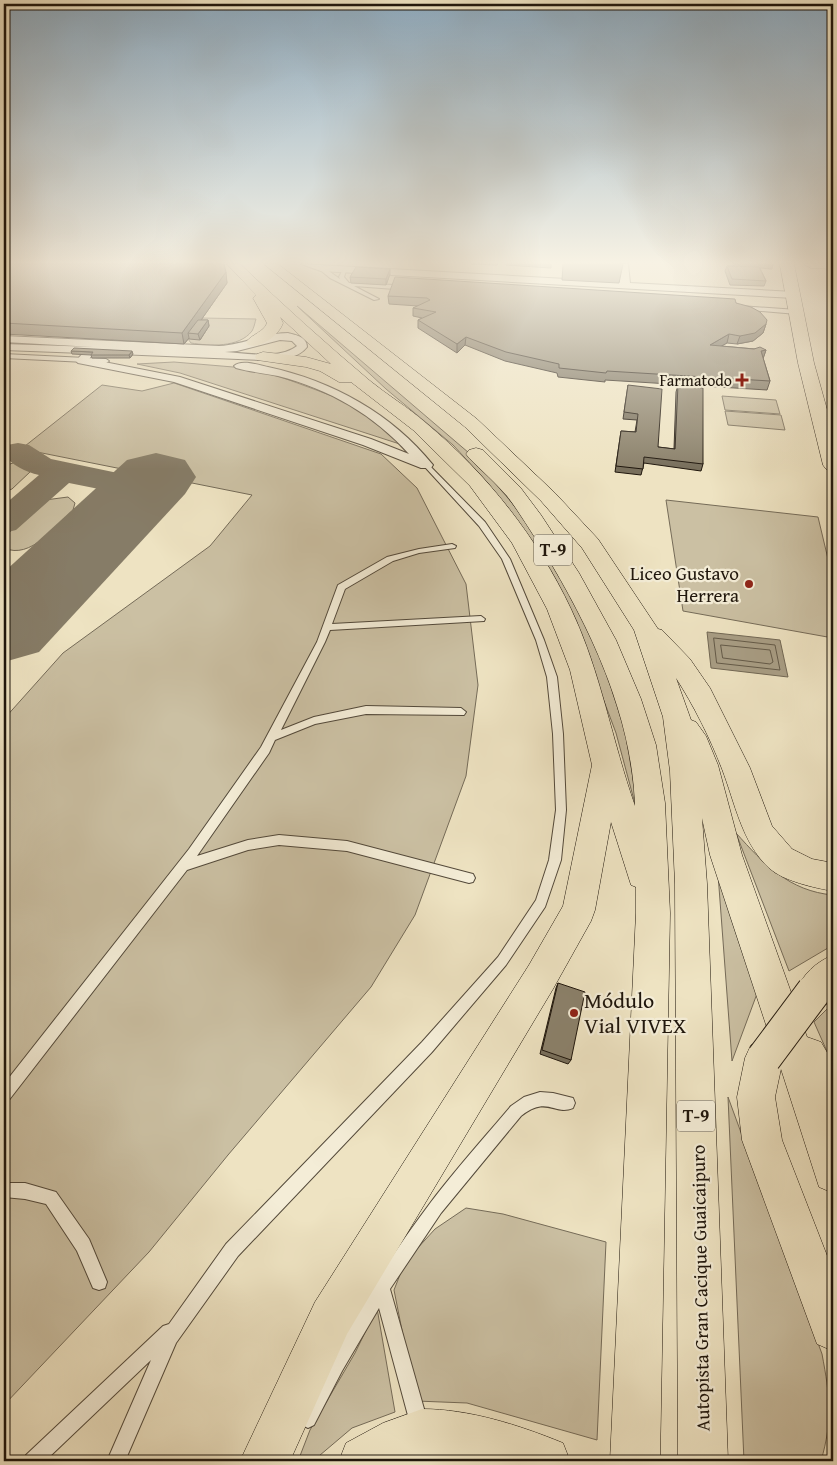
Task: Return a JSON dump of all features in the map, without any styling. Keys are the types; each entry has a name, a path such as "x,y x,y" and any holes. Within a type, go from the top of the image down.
{"main road":[{"path":"254,342 268,332"},
{"path":"312,332 361,382 434,439 476,482 518,536 534,561 561,612 579,656 607,765 628,826 653,913"},
{"name":"Autopista Gran Cacique Guaicaipuro","path":"323,332 475,453 513,491 568,572 604,640 628,699 642,746 650,803 653,913 635,1461"},
{"name":"Autopista Gran Cacique Guaicaipuro","path":"354,332 405,370 471,424 548,497 590,544 646,629 678,717 684,771 691,884 703,1461"},
{"path":"365,332 405,370"},
{"path":"801,332 806,363 833,465"},
{"path":"812,332 833,411"},
{"path":"263,357 322,366 335,371 371,397 384,399"},
{"path":"646,629 681,665 701,695 736,768 760,833 781,859 808,872 833,877"},
{"path":"678,717 696,744 704,765 726,855 779,1006 833,1173"},
{"path":"265,1461 331,1318 541,977 579,910 607,765"},
{"path":"824,981 764,1058 756,1097 762,1140 833,1328"},
{"path":"779,1006 833,1100"},
{"path":"364,1461 384,1448 421,1433 465,1438 535,1460"}],"street":[{"path":"4,339 162,347 184,343 226,349 283,337 294,338 302,343 302,347 291,354 263,357 4,346"},
{"path":"91,350 82,361 176,379 367,442 426,465"},
{"path":"106,361 116,351"},
{"path":"106,361 198,362 247,366 287,375 342,395 369,412 394,431 426,465"}],"lane":[{"path":"4,334 25,334 32,340"},
{"path":"59,335 115,337 141,346"},
{"path":"4,356 106,361"},
{"path":"116,1461 156,1364 170,1337 232,1250 427,1047 502,962 541,903 555,860 561,810 558,734 552,677 540,640 506,559 482,524 426,465"},
{"path":"4,1095 183,866 259,758 272,737 321,642 341,587 390,559 419,551 452,546"},
{"path":"327,627 481,619"},
{"path":"272,737 314,721 366,710 461,712"},
{"path":"183,866 248,845 279,840 347,846 469,878"},
{"path":"302,1432 334,1366 382,1289 437,1208 516,1111 527,1102 539,1097 568,1103"},
{"path":"4,1190 25,1191 51,1197 83,1245 99,1282"},
{"path":"382,1289 421,1433"},
{"path":"32,1461 184,1318"}],"path":[{"path":"831,513 833,524"}],"shaded area":[{"path":"193,332 251,332 246,337 232,343 215,345 191,343 188,339"},
{"path":"325,332 328,332 469,453 513,504 545,548 601,656 625,731 641,826 616,733 583,645 520,524 487,482 453,445 386,389"},
{"path":"174,362 245,368 281,377 348,402 409,447 180,373 137,364"},
{"path":"174,383 381,454 417,488 466,584 478,685 466,776 415,915 371,987 228,1155 149,1252 4,1405 4,719 63,653 210,546 252,495 32,451 26,449 25,446 102,385 142,391"},
{"path":"722,396 776,400 780,414 725,410"},
{"path":"725,411 781,415 785,430 728,425"},
{"path":"16,462 24,463 31,471 12,489 4,492 4,466"},
{"path":"68,497 75,503 73,510 42,540 24,549 4,548 4,537 45,500"},
{"path":"666,500 818,517 833,580 833,638 683,611"},
{"path":"736,833 767,865 790,882 803,888 833,895 833,945 789,971"},
{"path":"718,874 758,991 732,1061"},
{"path":"833,1003 833,1065 814,1022"},
{"path":"728,1097 822,1354 827,1383 829,1420 821,1461 744,1461"},
{"path":"466,1208 503,1214 606,1242 597,1440 467,1403 416,1401 394,1290 405,1262 435,1229"},
{"path":"377,1308 395,1412 352,1428 313,1461 298,1461 310,1430 355,1353"}],"water":[{"path":"707,632 780,640 788,677 711,668"}],"building":[{"path":"438,332 756,332 740,336 729,334 710,345 754,349 760,347 766,350 761,351 770,381 607,371 606,373 559,368 559,364 506,352 466,337 457,344"},
{"path":"74,348 132,351 129,355 91,355 93,352 71,351"},
{"path":"628,385 662,389 658,447 675,449 678,385 703,388 703,464 644,457 643,469 616,466 621,431 636,432 638,414 624,412"},
{"path":"558,983 585,992 571,1060 542,1050"}],"taxiway":[{"path":"18,452 40,466 62,472"},
{"path":"4,523 62,472"},
{"path":"62,472 144,488"}],"runway":[{"path":"4,628 156,477"}],"place":[{"name":"Farmatodo","path":"742,380"},
{"name":"Liceo Gustavo Herrera","path":"749,584"},
{"name":"Módulo Vial VIVEX","path":"574,1013"}]}
